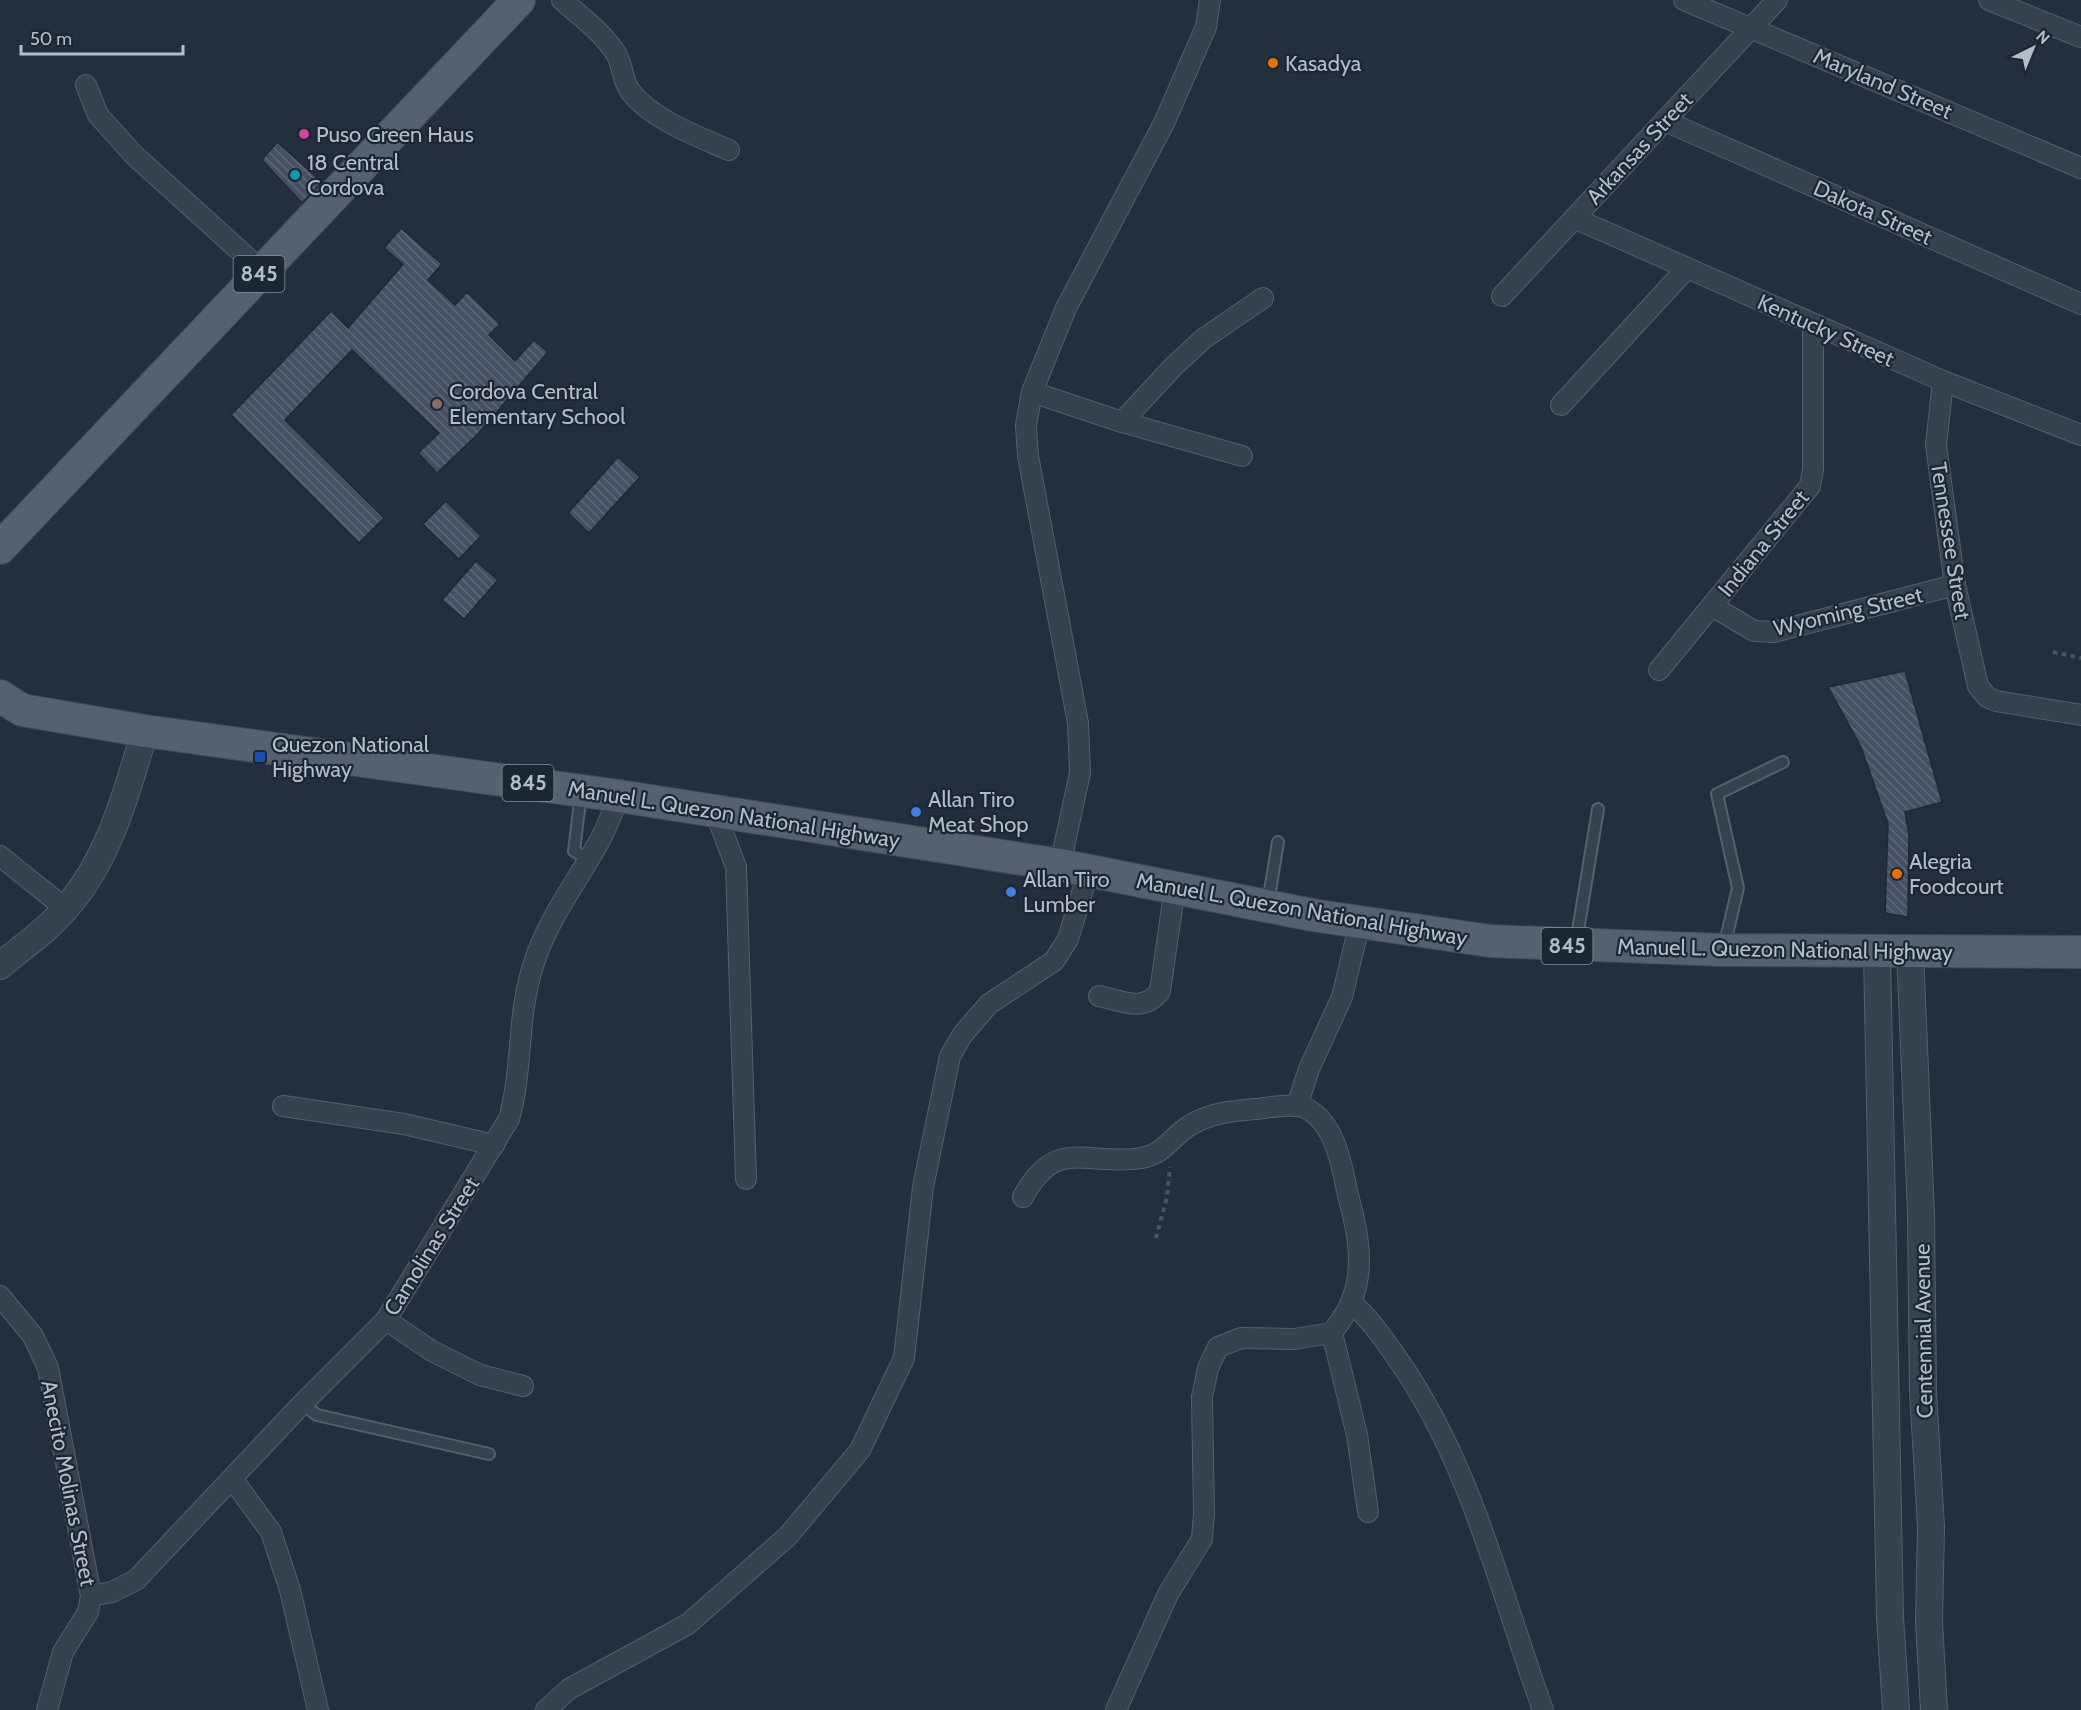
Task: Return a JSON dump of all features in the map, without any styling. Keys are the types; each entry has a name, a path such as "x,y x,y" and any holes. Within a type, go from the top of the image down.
{"main road":[{"name":"845","path":"0,548 519,0"},
{"name":"Manuel L. Quezon National Highway","path":"0,696 22,710 145,731 619,796 1075,867 1267,906 1490,941 1724,950 2081,952"}],"street":[{"path":"562,0 604,38 616,53 627,86 644,104 699,137 729,150"},
{"path":"546,1710 569,1689 688,1624 788,1536 860,1450 904,1358 924,1187 950,1056 963,1034 989,1004 1054,961 1068,939 1080,773 1078,723 1028,456 1026,425 1032,392 1066,308 1164,123 1206,27 1210,0"},
{"name":"Maryland Street","path":"1684,0 2081,168"},
{"name":"Arkansas Street","path":"1502,296 1777,0"},
{"path":"1989,0 2081,37"},
{"path":"86,85 98,116 134,155 262,271"},
{"name":"Dakota Street","path":"1665,121 2081,304"},
{"name":"Kentucky Street","path":"1574,218 1943,381 2081,435"},
{"path":"1561,405 1687,268"},
{"path":"1122,422 1173,366 1203,339 1263,298"},
{"name":"Indiana Street","path":"1659,670 1810,486 1813,469 1813,324"},
{"name":"Tennessee Street","path":"1943,381 1936,445 1955,585 1978,686 1987,697 1996,701 2081,715"},
{"path":"1032,392 1122,422 1242,456"},
{"name":"Wyoming Street","path":"1712,606 1754,631 1774,632 1955,585"},
{"path":"0,966 66,909 88,879 123,805 145,731"},
{"name":"Camolinas Street","path":"91,1596 112,1592 136,1580 233,1480 302,1404 386,1320 509,1119 517,1091 521,1032 532,968 544,933 601,838 619,796"},
{"path":"715,811 736,867 746,1179"},
{"path":"0,856 66,909"},
{"path":"1099,996 1142,1005 1152,1001 1160,991 1175,887"},
{"path":"1297,1106 1309,1069 1342,997 1360,922"},
{"name":"Centennial Avenue","path":"1910,951 1921,1203 1923,1392 1931,1527 1929,1622 1934,1710"},
{"name":"Centennial Avenue","path":"1877,952 1890,1617 1896,1710"},
{"path":"283,1106 404,1124 494,1145"},
{"path":"1023,1197 1039,1171 1050,1162 1067,1158 1142,1158 1161,1152 1189,1126 1227,1111 1297,1106 1309,1109 1327,1129 1340,1157 1359,1236 1357,1279 1351,1302 1332,1333 1357,1436 1368,1512"},
{"name":"Anecito Molinas Street","path":"0,1296 33,1336 48,1368 91,1596 88,1612 63,1652 47,1710"},
{"path":"1351,1302 1369,1318 1429,1407 1467,1489 1543,1710"},
{"path":"386,1320 432,1352 480,1376 523,1386"},
{"path":"1116,1710 1168,1594 1202,1539 1204,1514 1202,1397 1208,1368 1218,1347 1240,1338 1294,1339 1332,1333"},
{"path":"233,1480 271,1532 290,1590 318,1710"},
{"path":"1890,1617 1929,1622"}],"lane":[{"path":"1724,950 1738,888 1717,794 1783,762"},
{"path":"581,791 574,851 588,859"},
{"path":"1575,946 1599,809"},
{"path":"1267,906 1278,842"},
{"path":"302,1404 317,1415 489,1454"}],"path":[{"path":"2053,652 2081,658"},
{"path":"1156,1238 1167,1197 1174,1139"}],"building":[{"name":"18 Central Cordova","path":"277,142 322,182 302,203 262,160"},
{"path":"401,228 442,264 428,280 455,305 467,292 500,324 489,335 515,361 534,340 548,352 477,435 437,473 418,453 439,433 352,350 285,420 384,518 359,543 231,415 331,311 348,328 403,264 384,248"},
{"path":"618,457 640,477 589,533 568,513"},
{"path":"446,501 481,536 459,559 423,524"},
{"path":"476,561 498,580 464,619 442,600"},
{"path":"1905,671 1942,802 1905,812 1909,835 1908,917 1885,913 1888,824 1861,747 1828,687"}],"place":[{"name":"Kasadya","path":"1273,63"},
{"name":"Puso Green Haus","path":"304,134"},
{"name":"18 Central Cordova","path":"295,175"},
{"name":"Cordova Central Elementary School","path":"437,404"},
{"name":"Quezon National Highway","path":"260,757"},
{"name":"Allan Tiro Meat Shop","path":"916,812"},
{"name":"Alegria Foodcourt","path":"1897,874"},
{"name":"Allan Tiro Lumber","path":"1011,892"}]}
